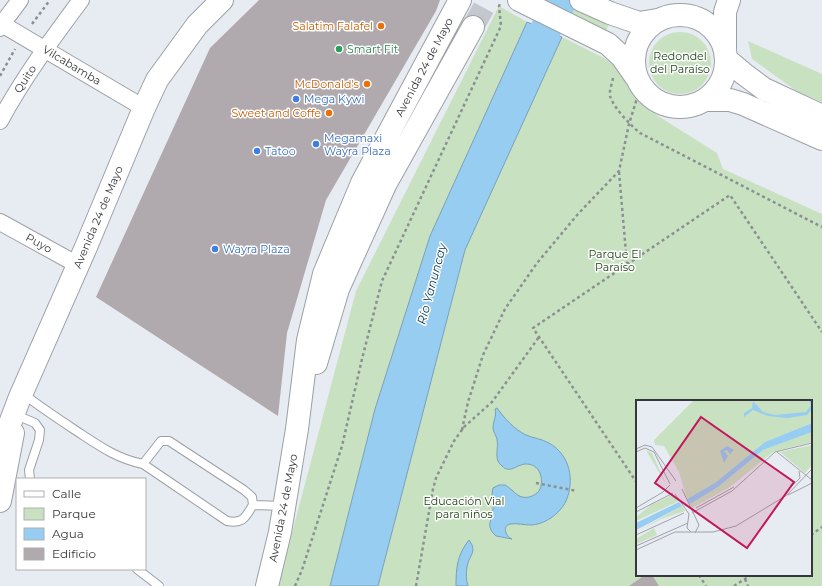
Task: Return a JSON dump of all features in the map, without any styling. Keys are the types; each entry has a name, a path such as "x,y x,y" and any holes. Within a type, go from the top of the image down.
{"main road":[{"name":"Avenida 24 de Mayo","path":"0,450 19,401 157,80 198,25 222,0"},
{"name":"Avenida 24 de Mayo","path":"267,586 285,506 297,429 308,340 324,274 362,183 460,0"},
{"path":"581,0 610,13 639,23 682,14 694,16 715,30 722,40 726,55 744,74 764,89 822,116"},
{"path":"638,82 633,61 636,45 644,31 686,0"},
{"path":"509,3 608,44 622,57 638,82 650,97 663,104 678,107 692,106 705,100 714,92 721,82 725,71 726,12 729,0"},
{"name":"Avenida 24 de Mayo","path":"297,429 338,289 385,185 473,27"},
{"path":"705,100 730,100 743,104 822,140"},
{"path":"0,436 19,401"},
{"path":"0,501 19,401"}],"street":[{"path":"1,25 20,0"},
{"name":"Quito","path":"0,121 45,49 81,0"},
{"name":"Vilcabamba","path":"1,25 45,49 144,108"},
{"name":"Puyo","path":"0,222 78,265"}],"lane":[{"path":"19,401 44,409 106,451 127,460 143,464 227,521 236,523 242,521 253,505 252,497 244,490 168,441 161,441 143,464"},
{"path":"19,401 40,430 40,440 29,470 30,478"},
{"path":"253,505 285,506"},
{"path":"137,570 158,586"}],"path":[{"path":"295,586 302,570 342,446 382,281 501,26 509,3"},
{"path":"619,54 610,95 629,124 640,133 822,227"},
{"path":"627,264 619,171 638,82"},
{"path":"462,430 468,402 483,355 505,309 537,263 578,214 619,171"},
{"path":"636,482 533,328 730,195 822,332"},
{"path":"416,586 433,489 446,455 462,430 472,419 492,402 539,337"},
{"path":"536,483 577,490"},
{"path":"812,534 822,527"},
{"path":"700,576 706,586"},
{"path":"734,586 750,576"},
{"path":"746,579 748,586"}],"green space":[{"path":"535,0 559,0 609,24 605,34"},
{"path":"499,6 527,22 430,236 375,409 330,586 278,586 356,291"},
{"name":"Redondel del Paraíso","path":"680,32 692,35 702,41 708,51 711,63 708,75 702,85 692,91 680,94 668,91 658,85 652,75 649,63 652,51 658,41 668,35"},
{"name":"Parque El Paraíso","path":"562,37 604,58 619,69 627,78 635,95 645,106 658,116 717,153 723,169 822,214 822,586 378,586 465,250"},
{"path":"748,41 822,74 822,102 798,92 752,59"}],"water":[{"path":"527,22 562,37 465,250 378,586 330,586 375,409 430,236"},
{"path":"497,408 518,430 526,435 549,443 556,448 566,461 570,477 569,493 560,510 546,521 535,525 511,524 506,526 506,533 512,539 496,536 490,529 490,522 493,512 493,488 499,485 505,485 519,496 529,497 533,496 539,491 541,487 541,477 538,469 530,464 508,469 499,463 497,457 497,439 493,431 496,414 495,409"},
{"path":"469,540 472,544 473,551 467,569 468,586 456,586 458,562 462,551"}],"building":[{"name":"Wayra Plaza","path":"259,0 440,0 436,11 326,200 287,333 278,416 96,297 210,48"},
{"path":"644,576 653,576 659,586 629,586"}],"waterway":[{"name":"Río Yanuncay","path":"527,69 552,16 562,0"}],"tunnel":[{"path":"473,27 488,0"}],"place":[{"name":"Salatim Falafel","path":"381,26"},
{"name":"Smart Fit","path":"339,49"},
{"name":"McDonald's","path":"367,84"},
{"name":"Mega Kywi","path":"296,99"},
{"name":"Sweet and Coffe","path":"329,113"},
{"name":"Megamaxi Wayra Plaza","path":"316,144"},
{"name":"Tatoo","path":"257,151"},
{"name":"Wayra Plaza","path":"215,249"}],"park label":[{"name":"Educación Vial para niños","path":"464,507"}]}
